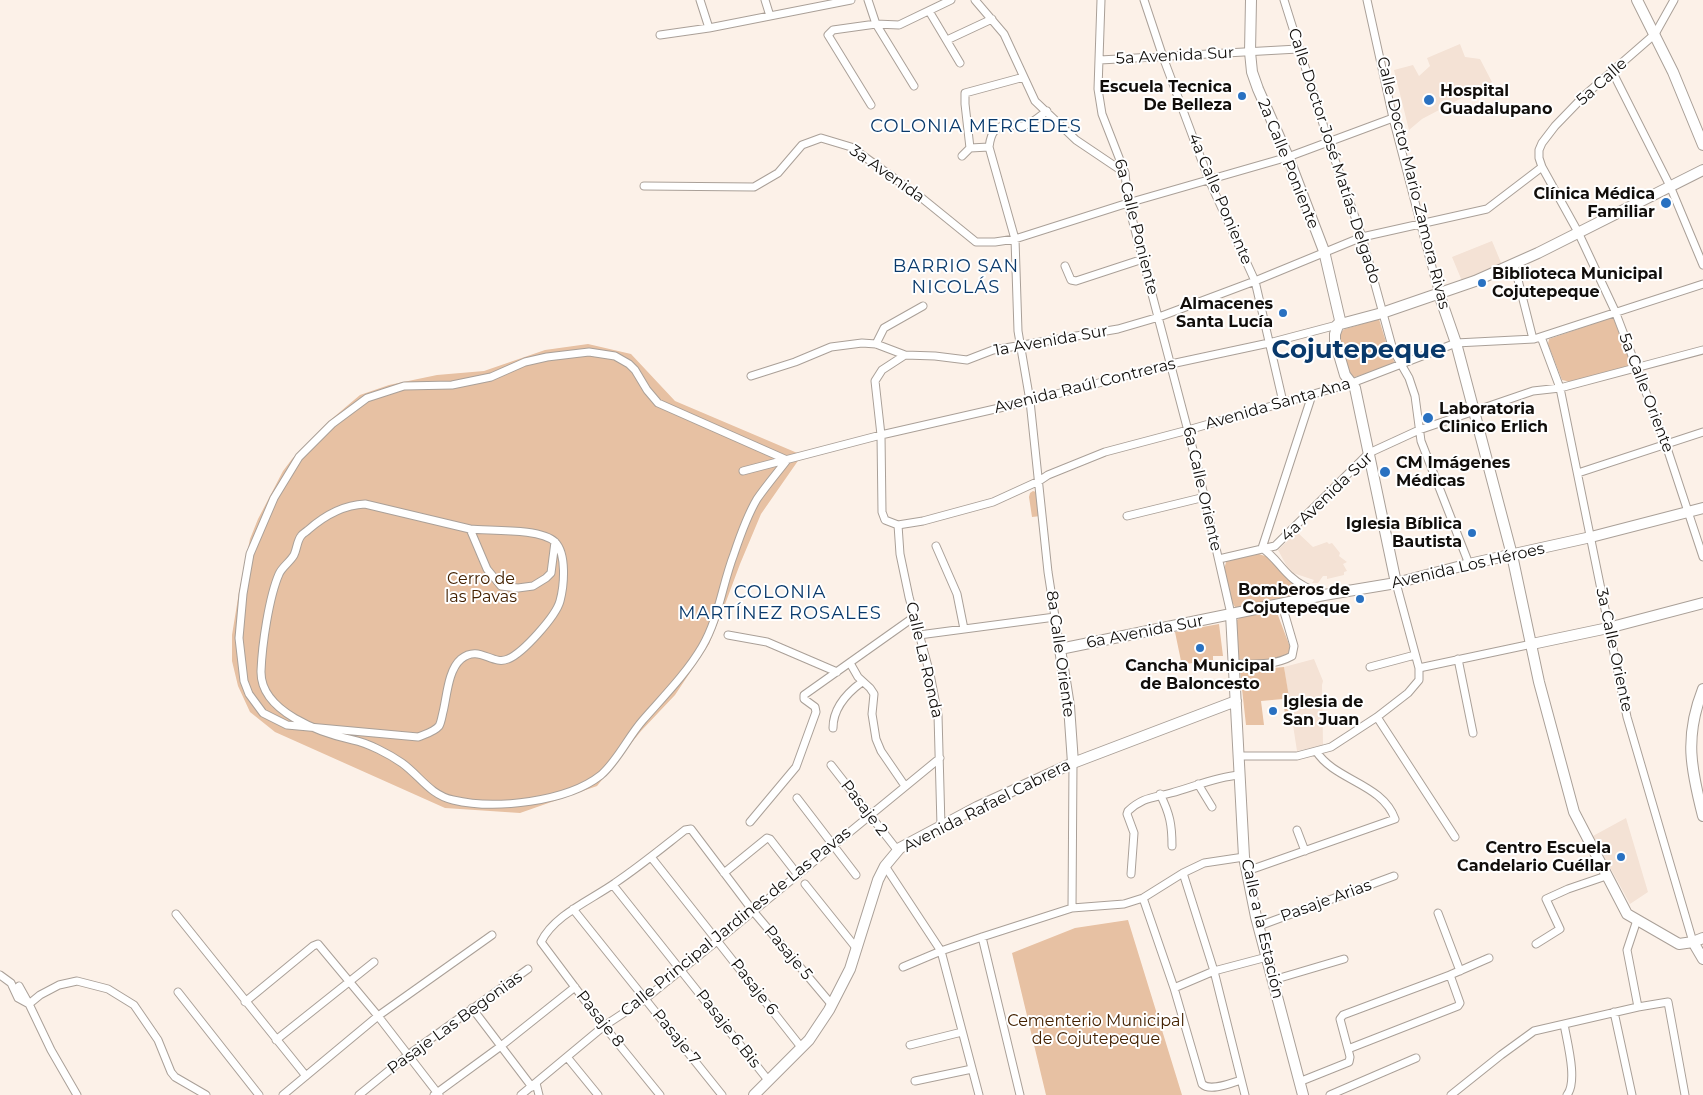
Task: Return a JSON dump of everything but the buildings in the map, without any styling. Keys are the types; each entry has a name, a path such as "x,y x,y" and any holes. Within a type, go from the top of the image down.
{"street":[{"path":"700,0 709,28"},
{"path":"765,0 770,16"},
{"path":"660,36 851,0"},
{"path":"868,0 876,24 914,86"},
{"path":"871,105 828,34 833,30 876,24 899,25 951,0"},
{"path":"976,0 1004,34 1035,101 1076,140 1125,173"},
{"name":"6a Calle Poniente","path":"1101,0 1098,89 1102,114 1125,173 1128,203 1171,364"},
{"name":"4a Calle Poniente","path":"1144,0 1209,180 1255,281 1283,402"},
{"name":"2a Calle Poniente","path":"1251,0 1250,52 1252,72 1288,157 1324,252 1339,316 1335,341 1345,375 1355,388 1396,583"},
{"name":"Calle Doctor José Matías Delgado","path":"1284,0 1298,49 1362,237 1393,350 1409,378 1415,396 1421,441 1469,564"},
{"name":"Calle Doctor Mario Zamora Rivas","path":"1367,0 1419,223 1439,294 1456,343 1512,554 1539,682 1574,812 1627,914 1679,944 1698,940"},
{"path":"1637,0 1673,72 1703,145"},
{"name":"5a Calle","path":"1542,167 1539,158 1542,143 1561,120 1655,34 1674,0"},
{"path":"929,11 960,63"},
{"path":"947,40 992,19"},
{"name":"5a Avenida Sur","path":"1100,60 1298,49"},
{"path":"1613,73 1670,186 1703,265"},
{"path":"970,148 965,93 1024,77"},
{"path":"962,156 970,148 989,147 991,134 998,128 1013,125 1021,127 1030,124 1047,111"},
{"name":"3a Avenida","path":"644,186 754,186 778,173 802,144 821,138 851,146 923,198 976,242 995,242 1015,239 1128,203 1288,157 1393,118"},
{"name":"8a Calle Oriente","path":"989,147 1015,239 1018,331 1030,401 1055,617 1069,706 1072,763 1072,908"},
{"name":"1a Avenida Sur","path":"876,344 905,355 967,360 992,350 1118,330 1159,317 1255,281 1362,237 1488,209 1542,167"},
{"name":"5a Calle Oriente","path":"1542,167 1578,232 1615,311 1666,445 1703,557"},
{"name":"Avenida Raúl Contreras","path":"743,471 1030,401 1171,364 1269,344 1382,313 1475,281 1514,264 1703,170"},
{"path":"1065,266 1069,278 1073,282 1143,259"},
{"path":"1514,264 1533,339"},
{"name":"Avenida Santa Ana","path":"898,525 923,521 993,502 1048,475 1105,452 1352,383 1456,343 1533,339 1703,284"},
{"path":"751,376 795,362 831,347 862,343 876,344 884,328 923,306"},
{"name":"3a Calle Oriente","path":"1541,337 1560,388 1627,716 1703,959"},
{"name":"4a Avenida Sur","path":"1219,559 1271,547 1278,543 1369,453 1419,430 1533,391 1560,388 1703,350"},
{"path":"787,460 658,403 629,364 614,356 589,352 546,357 524,362 492,376 452,385 404,386 367,398 332,424 299,457 274,498 250,554 242,594 239,638 244,681 249,694 263,713 287,725 308,726 418,736 432,732 440,726 454,668 462,659 470,654 479,653 499,660 508,660 541,631 560,602 564,566 562,554 555,542 527,531 470,529 365,504 351,505 334,511 300,536 293,558 279,572 270,606 262,654 261,675 264,687 279,708 308,726 334,736 363,742 402,763 434,792 452,800 478,803 527,802 554,797 580,788 601,774 615,758 636,729 684,675 702,647 718,613 732,556 744,527 756,501 787,460"},
{"path":"898,525 885,520 882,512 881,436 875,380 882,370 905,355"},
{"name":"6a Calle Oriente","path":"1171,364 1205,497 1231,614"},
{"path":"1312,395 1262,548 1275,558 1291,578 1324,596"},
{"path":"1578,472 1703,432"},
{"path":"1128,516 1205,497"},
{"name":"Avenida Los Héroes","path":"1231,614 1396,583 1469,564 1591,537 1703,508"},
{"name":"Calle La Ronda","path":"898,525 900,554 938,715 941,826"},
{"path":"470,529 487,569 501,586 518,588 533,586 546,578 551,572 555,542"},
{"path":"936,546 957,594 964,629"},
{"path":"1238,756 1297,756 1331,748 1377,717 1408,693 1419,680 1419,668 1396,583"},
{"path":"1419,668 1608,628 1703,603"},
{"path":"1233,664 1282,662 1292,656 1294,646 1282,605"},
{"name":"6a Avenida Sur","path":"1060,649 1231,614"},
{"name":"Calle a la Estación","path":"1231,614 1244,857 1259,926 1303,1095"},
{"path":"750,822 796,767 816,712 815,707 804,699 804,695 914,617"},
{"path":"919,635 1055,617"},
{"path":"728,635 767,642 837,672"},
{"path":"1370,667 1415,655"},
{"path":"1458,659 1473,733"},
{"path":"850,663 862,682 874,694 872,714 876,738 881,751 905,786"},
{"path":"832,728 833,717 841,702 862,682"},
{"path":"1703,690 1693,719 1691,750 1693,773 1703,816"},
{"name":"Avenida Rafael Cabrera","path":"754,1095 809,1040 832,1005 857,949 878,880 885,866 900,848 977,807 1072,763 1236,701"},
{"path":"1377,717 1455,837"},
{"path":"1247,871 1395,819 1392,809 1379,796 1322,761 1316,751"},
{"name":"Calle Principal Jardines de Las Pavas","path":"521,1095 604,1026 645,999 940,758"},
{"name":"Pasaje 2","path":"831,765 898,851"},
{"path":"1131,874 1134,833 1127,814 1128,811 1150,796 1169,794 1221,777 1239,775"},
{"path":"1198,784 1212,807"},
{"path":"1160,794 1170,816 1172,846"},
{"path":"797,798 856,875"},
{"name":"Pasaje 5","path":"651,857 685,830 691,829 753,911 832,1005"},
{"path":"1296,830 1305,851"},
{"path":"724,873 767,838 770,839 798,875"},
{"path":"573,909 613,885 651,857"},
{"name":"Pasaje 6","path":"651,857 802,1047"},
{"path":"903,967 941,951 1072,908 1124,904 1144,898 1183,873 1204,863 1244,857"},
{"path":"885,866 941,951 978,1095"},
{"path":"1183,873 1214,971 1245,1095"},
{"name":"Pasaje Arias","path":"1259,926 1394,876"},
{"path":"1536,944 1560,930 1546,899 1606,876"},
{"path":"805,884 857,949"},
{"name":"Pasaje 6 Bis","path":"613,885 768,1080"},
{"path":"1144,898 1202,1084 1210,1088 1241,1080"},
{"name":"Pasaje 8","path":"573,909 545,934 541,942 604,1026 660,1095"},
{"name":"Pasaje 7","path":"573,909 722,1095"},
{"path":"1438,913 1460,971"},
{"path":"176,914 306,1076"},
{"path":"1638,920 1627,950 1638,1006"},
{"path":"283,1095 378,1016 492,935"},
{"path":"982,937 1020,1095"},
{"path":"245,1002 318,944 378,1016 437,1094 575,987"},
{"path":"1173,987 1214,971 1267,956"},
{"path":"1273,980 1344,958"},
{"path":"1299,1082 1349,1062 1348,1049 1340,1018 1343,1015 1450,975 1489,958"},
{"path":"276,1040 374,962"},
{"name":"Pasaje Las Begonias","path":"359,1095 408,1055 528,969"},
{"path":"0,975 11,983 18,998 29,1004"},
{"path":"1348,1049 1458,1006 1460,1003 1450,975"},
{"path":"29,1004 40,995 60,984 77,981 108,989 134,1006 158,1040 170,1072 175,1077 206,1095"},
{"path":"19,986 51,1050 77,1095"},
{"path":"178,992 259,1095"},
{"path":"1451,1095 1534,1031 1638,1006 1668,1002 1685,1095"},
{"path":"472,1008 534,1085 539,1095"},
{"path":"1614,1012 1632,1095"},
{"path":"1564,1024 1572,1075 1571,1090 1567,1095"},
{"path":"910,1045 962,1032"},
{"path":"567,1057 598,1095"},
{"path":"1330,1095 1416,1058"},
{"path":"915,1081 972,1069"}],"shaded area":[{"name":"Hospital Guadalupano","path":"1460,44 1465,57 1480,59 1492,82 1422,119 1409,130 1394,70 1413,65 1419,76 1430,66 1427,58"},
{"path":"1492,241 1502,265 1462,281 1452,257"},
{"path":"1297,532 1313,547 1327,542 1329,544 1332,543 1340,553 1339,556 1347,562 1343,564 1347,571 1344,572 1344,575 1327,579 1327,576 1323,576 1318,583 1312,583 1314,580 1290,572 1278,550"},
{"path":"1314,659 1323,681 1323,745 1297,751 1284,667"},
{"name":"Centro Escuela Candelario Cuéllar","path":"1626,818 1648,892 1630,904 1593,836"}],"green space":[{"path":"1613,317 1632,366 1571,382 1562,380 1548,344 1549,339"},
{"path":"1379,319 1395,364 1352,378 1345,367 1337,334 1345,329"},
{"name":"Cerro de las Pavas","path":"588,344 631,354 675,401 802,455 761,514 709,644 675,695 641,731 597,786 520,813 445,808 275,732 250,712 238,686 232,661 232,635 239,592 250,539 258,519 283,471 292,459 328,422 360,395 389,385 437,375 484,371 545,350"},
{"path":"1033,491 1036,492 1041,516 1032,517 1029,497"},
{"path":"1250,551 1268,557 1308,594 1237,610 1231,601 1224,569 1228,556"},
{"path":"1276,610 1290,647 1289,653 1272,659 1239,659 1233,623 1242,616"},
{"name":"Cancha Municipal de Baloncesto","path":"1219,624 1223,656 1213,656 1213,660 1186,664 1185,660 1181,661 1175,632"},
{"path":"1284,667 1293,721 1286,722 1283,699 1261,701 1264,725 1246,725 1240,671"},
{"name":"Cementerio Municipal de Cojutepeque","path":"1128,920 1182,1095 1046,1095 1012,953 1075,928"}],"place":[{"name":"Escuela Tecnica De Belleza","path":"1242,96"},
{"name":"Hospital Guadalupano","path":"1429,100"},
{"name":"Clínica Médica Familiar","path":"1666,203"},
{"name":"Biblioteca Municipal Cojutepeque","path":"1482,283"},
{"name":"Almacenes Santa Lucía","path":"1283,313"},
{"name":"Laboratoria Clinico Erlich","path":"1428,418"},
{"name":"CM Imágenes Médicas","path":"1385,472"},
{"name":"Iglesia Bíblica Bautista","path":"1472,533"},
{"name":"Bomberos de Cojutepeque","path":"1360,599"},
{"name":"Cancha Municipal de Baloncesto","path":"1200,648"},
{"name":"Iglesia de San Juan","path":"1273,711"},
{"name":"Centro Escuela Candelario Cuéllar","path":"1621,857"}],"district":[{"name":"COLONIA MERCEDES","path":"976,127"},
{"name":"BARRIO SAN NICOLÁS","path":"956,277"},
{"name":"Cojutepeque","path":"1359,350"},
{"name":"COLONIA MARTÍNEZ ROSALES","path":"780,603"}]}
